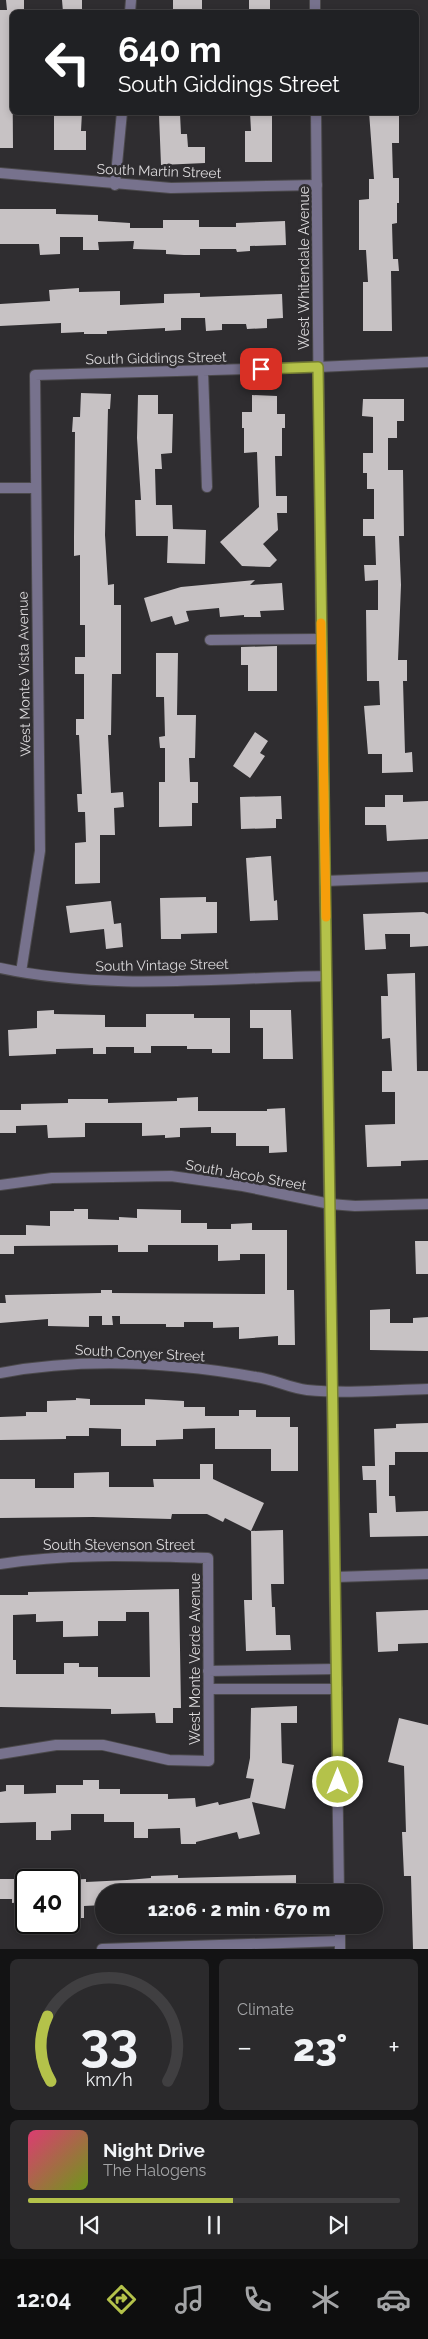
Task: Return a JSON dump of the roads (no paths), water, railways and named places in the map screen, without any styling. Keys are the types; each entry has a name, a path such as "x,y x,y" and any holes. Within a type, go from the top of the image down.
{"street":[{"path":"115,185 122,115"},
{"name":"West Whitendale Avenue","path":"316,115 321,639 339,1884"},
{"name":"South Martin Street","path":"0,173 115,185 171,188 317,185"},
{"name":"South Giddings Street","path":"35,375 203,371 428,362"},
{"path":"203,371 207,487"},
{"name":"West Monte Vista Avenue","path":"21,972 40,851 35,375"},
{"path":"0,488 36,488"},
{"path":"210,640 321,639"},
{"path":"325,881 428,877"},
{"name":"South Vintage Street","path":"0,968 70,979 124,980 326,976"},
{"name":"South Jacob Street","path":"0,1185 52,1178 171,1176 242,1186 330,1204 355,1206 428,1204"},
{"name":"South Conyer Street","path":"0,1373 64,1364 105,1362 185,1366 259,1377 299,1389 332,1392 428,1389"},
{"name":"South Stevenson Street","path":"0,1564 31,1559 120,1555 208,1558"},
{"name":"West Monte Verde Avenue","path":"0,1754 56,1745 103,1744 169,1760 209,1761 208,1558"},
{"path":"336,1577 428,1574"},
{"path":"208,1671 336,1669"},
{"path":"208,1689 337,1689"},
{"path":"102,1949 340,1945"}]}
